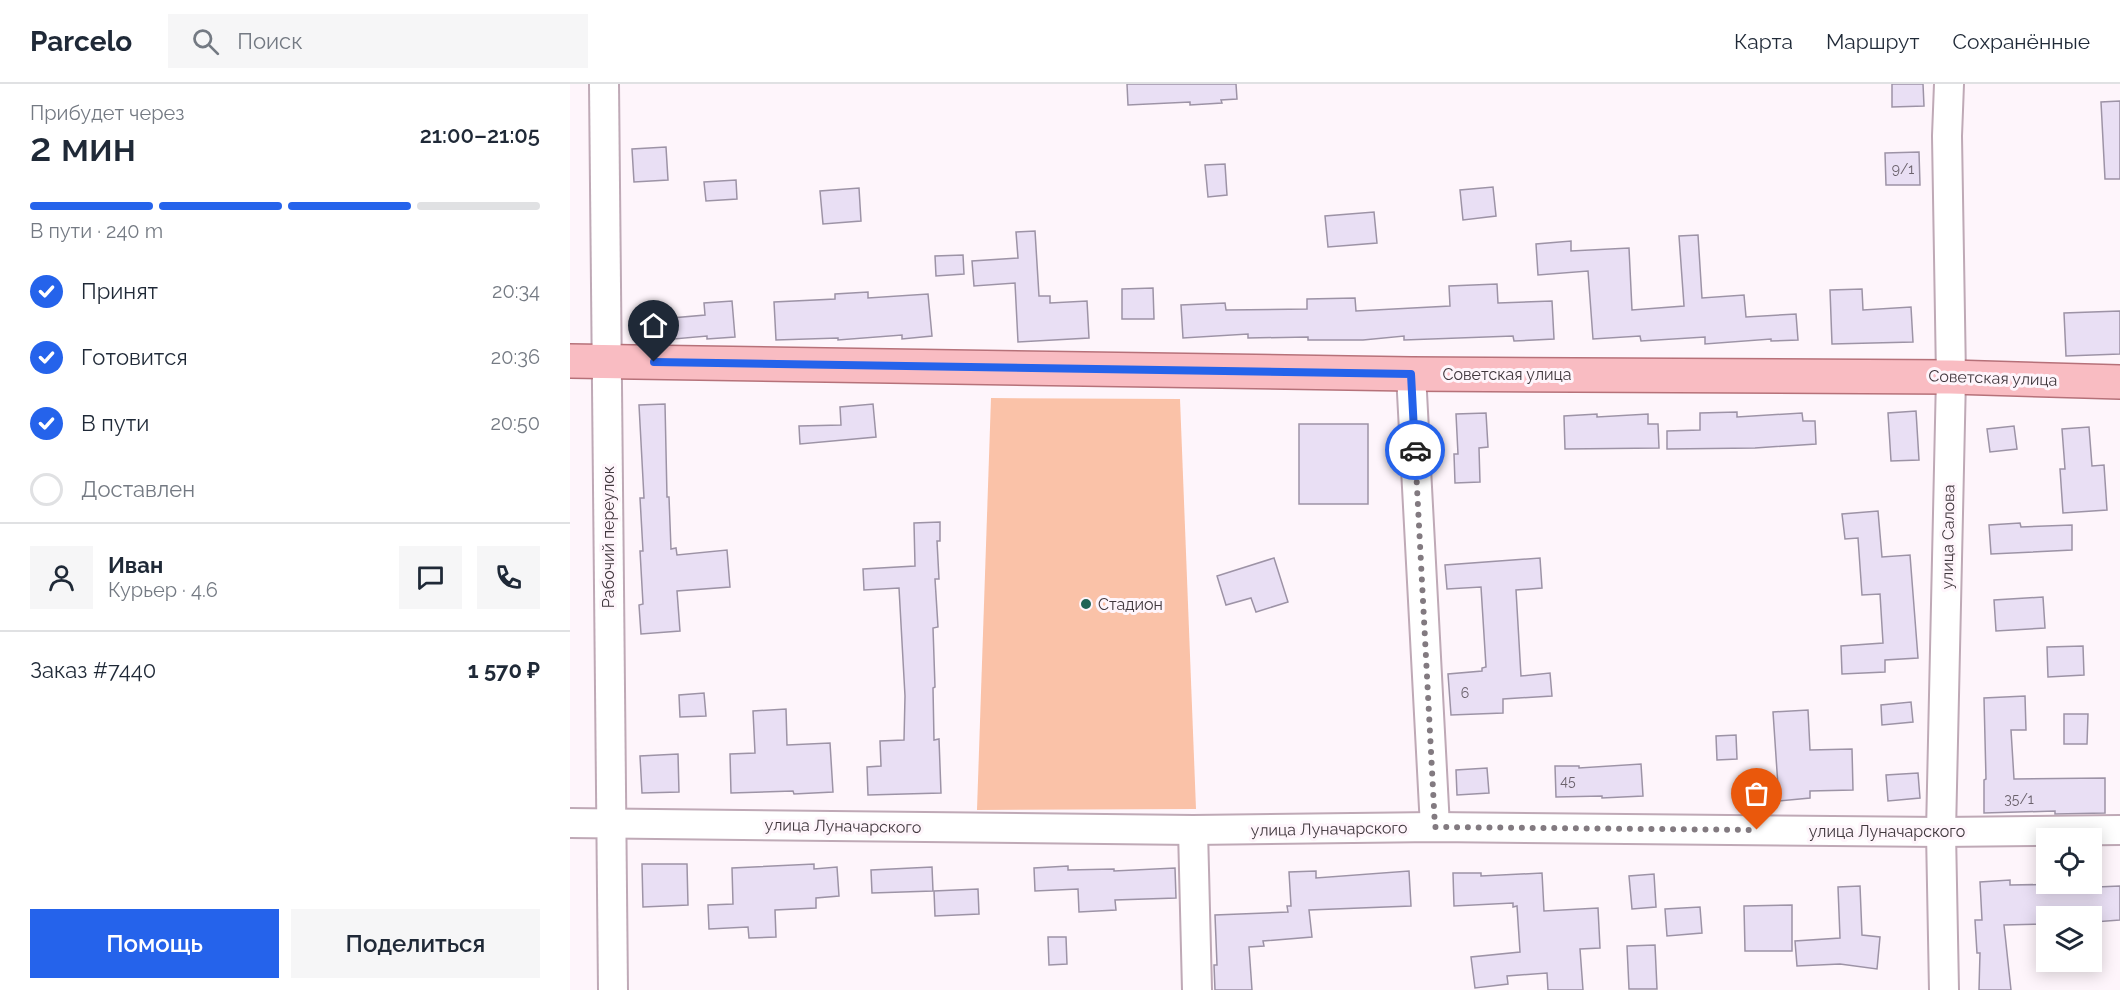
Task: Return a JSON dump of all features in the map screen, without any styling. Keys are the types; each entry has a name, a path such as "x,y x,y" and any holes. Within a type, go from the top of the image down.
{"main road":[{"name":"Советская улица","path":"570,361 1411,374 1951,377 2120,382"}],"street":[{"name":"Рабочий переулок","path":"604,84 610,824 614,990"},
{"name":"улица Салова","path":"1944,990 1941,832 1951,377 1947,136 1949,84"},
{"path":"1411,374 1435,827"},
{"name":"улица Луначарского","path":"570,823 1193,830 1435,827 1941,832 2120,830"},
{"path":"1193,830 1197,990"}],"shaded area":[{"name":"Стадион","path":"991,398 1180,399 1196,809 977,810"}],"building":[{"path":"1127,84 1236,84 1237,99 1221,100 1222,103 1190,105 1190,102 1128,105"},
{"path":"1892,84 1923,84 1924,106 1892,107"},
{"path":"2120,101 2120,179 2105,179 2101,102"},
{"path":"666,147 668,180 634,182 632,149"},
{"path":"1919,152 1920,185 1886,185 1885,153"},
{"path":"1225,164 1227,195 1208,197 1205,165"},
{"path":"736,180 737,199 706,201 704,182"},
{"path":"1493,187 1496,216 1463,220 1460,190"},
{"path":"859,188 861,221 823,224 820,191"},
{"path":"1374,212 1377,243 1328,247 1325,216"},
{"path":"1035,231 1039,296 1050,296 1050,303 1087,301 1089,338 1018,342 1015,283 974,286 972,261 1018,258 1016,232"},
{"path":"1698,235 1702,298 1744,295 1746,317 1796,314 1798,340 1771,341 1771,339 1705,344 1705,337 1641,341 1640,336 1593,339 1588,271 1538,275 1536,244 1571,241 1571,251 1629,248 1632,310 1684,306 1679,236"},
{"path":"963,255 964,274 936,276 935,256"},
{"path":"1497,284 1498,303 1552,301 1554,339 1514,341 1513,336 1404,340 1404,336 1363,340 1308,340 1308,337 1248,338 1248,334 1183,338 1181,305 1225,303 1226,310 1307,309 1307,299 1355,298 1356,311 1450,306 1449,286"},
{"path":"1153,288 1154,319 1122,319 1122,289"},
{"path":"1862,289 1863,310 1911,307 1913,342 1832,344 1830,290"},
{"path":"868,292 868,298 928,294 932,336 902,339 902,335 838,340 838,338 776,340 774,302 835,299 835,294"},
{"path":"732,301 735,337 707,339 707,336 651,341 649,320 705,315 704,303"},
{"path":"2120,311 2120,354 2066,356 2064,313"},
{"path":"665,404 667,497 669,497 671,549 676,548 677,555 727,550 730,587 677,591 680,631 641,634 639,605 643,604 640,551 643,551 640,498 644,498 639,405"},
{"path":"873,404 876,437 800,444 799,426 841,425 840,407"},
{"path":"1916,411 1919,460 1891,461 1888,413"},
{"path":"1737,412 1737,417 1802,413 1803,421 1815,421 1816,444 1755,448 1667,449 1667,431 1700,430 1700,413"},
{"path":"1486,413 1488,447 1479,448 1480,482 1455,483 1454,454 1458,454 1456,414"},
{"path":"1597,414 1597,417 1648,414 1648,424 1658,424 1659,448 1565,449 1564,416"},
{"path":"1299,424 1368,424 1368,504 1299,504"},
{"path":"2014,426 2017,449 1990,452 1987,429"},
{"path":"2089,427 2092,466 2104,465 2107,510 2063,513 2060,469 2065,469 2062,429"},
{"path":"1878,511 1882,557 1910,555 1918,658 1885,660 1885,672 1842,674 1841,646 1883,643 1880,594 1862,595 1858,538 1845,539 1842,514"},
{"path":"940,522 940,541 937,541 939,579 935,579 938,627 933,628 935,687 933,688 934,740 939,739 941,793 868,795 867,767 881,766 880,741 904,740 905,696 899,588 864,590 863,569 915,566 914,523"},
{"path":"2020,523 2021,527 2072,525 2072,550 1991,554 1989,525"},
{"path":"1274,558 1288,602 1256,612 1251,598 1226,605 1217,576"},
{"path":"1540,558 1542,588 1516,590 1521,676 1550,673 1552,696 1503,699 1503,713 1451,715 1448,674 1482,671 1482,668 1486,667 1481,587 1447,589 1445,565"},
{"path":"2043,597 2045,628 1996,631 1994,600"},
{"path":"2083,646 2084,675 2048,677 2047,647"},
{"path":"704,693 706,716 680,717 679,695"},
{"path":"2025,696 2026,730 2011,730 2014,779 2105,778 2105,813 2055,814 2055,811 1984,813 1984,780 1986,779 1984,698"},
{"path":"1911,702 1913,722 1882,725 1881,705"},
{"path":"786,709 787,745 830,743 833,792 731,793 730,754 755,753 753,711"},
{"path":"1808,710 1810,750 1852,749 1853,790 1810,791 1810,798 1779,801 1773,712"},
{"path":"2064,714 2088,714 2087,744 2064,744"},
{"path":"1736,735 1737,759 1717,760 1716,736"},
{"path":"678,754 679,792 642,793 640,756"},
{"path":"1641,764 1643,796 1556,797 1555,766 1579,766 1579,768"},
{"path":"1487,768 1489,793 1457,795 1456,770"},
{"path":"1918,773 1920,798 1888,801 1886,775"},
{"path":"642,864 687,864 688,905 643,907"},
{"path":"814,864 814,869 837,867 839,896 816,898 816,908 775,910 776,937 749,938 748,927 709,929 708,905 733,904 732,868"},
{"path":"1068,866 1068,870 1114,869 1114,871 1175,868 1176,898 1115,900 1116,910 1079,912 1078,889 1035,891 1034,868"},
{"path":"932,867 933,891 872,893 871,870"},
{"path":"1316,871 1316,878 1409,871 1411,906 1309,910 1312,937 1263,941 1264,946 1249,947 1252,990 1215,990 1214,965 1217,965 1215,915 1288,912 1287,906 1291,906 1289,872"},
{"path":"1453,873 1481,873 1481,876 1542,873 1544,911 1598,908 1600,948 1580,949 1583,990 1548,990 1547,973 1507,976 1508,984 1475,988 1471,957 1520,952 1517,906 1513,907 1513,903 1454,906"},
{"path":"1654,874 1656,907 1632,909 1629,876"},
{"path":"2010,880 2010,885 2036,885 2036,894 2102,894 2102,887 2120,886 2120,920 2102,921 2102,906 2036,906 2036,924 2004,925 2011,990 1979,990 1980,953 1977,953 1975,920 1982,920 1980,882"},
{"path":"1860,886 1862,935 1880,937 1877,969 1840,964 1797,966 1795,941 1840,938 1838,887"},
{"path":"978,889 979,914 935,916 934,891"},
{"path":"1792,905 1792,951 1745,951 1744,906"},
{"path":"1700,907 1702,933 1667,936 1665,909"},
{"path":"1048,937 1066,937 1067,964 1049,965"},
{"path":"1655,945 1657,989 1629,989 1627,946"}],"way so far":[{"path":"1415,450 1435,827 1757,830"}],"place":[{"name":"Стадион","path":"1086,604"}],"route":[{"path":"654,362 1411,374 1415,450"}]}
